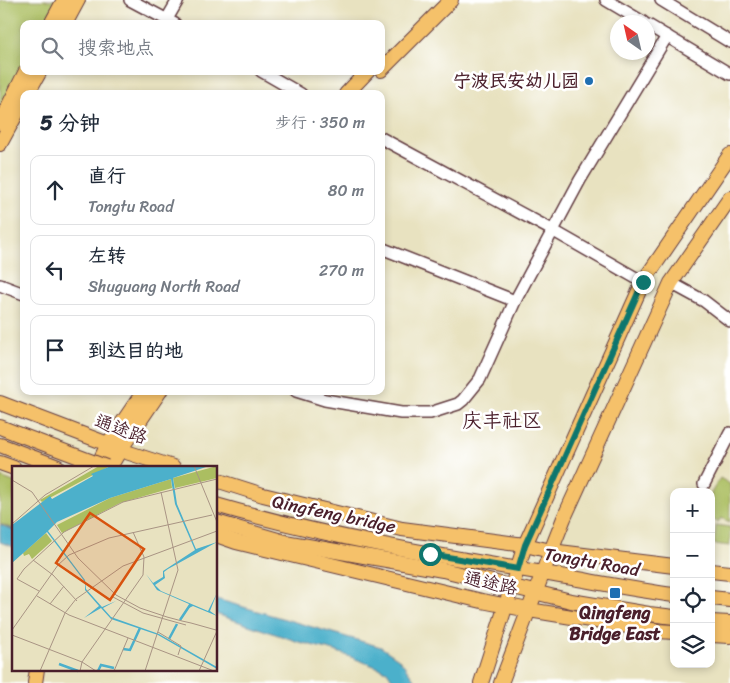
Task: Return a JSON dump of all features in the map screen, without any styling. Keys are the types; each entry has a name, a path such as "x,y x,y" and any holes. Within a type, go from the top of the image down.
{"main road":[{"path":"53,20 64,0"},
{"path":"67,20 78,0"},
{"path":"385,54 438,0"},
{"path":"385,67 451,0"},
{"path":"0,123 24,75"},
{"path":"29,90 38,75"},
{"path":"350,90 364,75"},
{"path":"362,90 377,75"},
{"path":"0,144 20,109"},
{"path":"482,683 525,545 643,282 730,155"},
{"path":"501,683 551,551 671,283 730,198"},
{"path":"110,466 114,447 142,395"},
{"path":"98,466 157,395"},
{"name":"通途路","path":"0,403 114,447 170,466"},
{"path":"0,427 103,466"},
{"path":"0,445 55,466"},
{"path":"0,463 12,467"},
{"path":"218,481 263,495 402,529 525,545 551,551 670,566"},
{"name":"Qingfeng bridge","path":"218,506 444,563"},
{"name":"Qingfeng bridge","path":"218,523 286,542 444,563"},
{"name":"通途路","path":"218,536 236,542 482,601 670,632"},
{"path":"444,563 512,586 571,601 670,617"},
{"name":"Tongtu Road","path":"444,563 518,569 670,594"},
{"path":"715,571 730,573"},
{"path":"715,598 730,600"},
{"path":"715,622 730,624"},
{"path":"715,635 730,636"},
{"path":"27,683 28,670"},
{"path":"35,683 36,670"}],"street":[{"path":"130,0 169,20"},
{"path":"171,20 178,0"},
{"path":"606,0 632,15"},
{"path":"660,0 730,42"},
{"path":"655,29 730,74"},
{"path":"309,395 325,400 401,413 430,413 458,404 463,400 480,379 515,301 580,180 667,36"},
{"path":"268,75 295,90"},
{"path":"385,140 552,230 643,282"},
{"path":"385,250 515,301"},
{"path":"671,283 704,301 730,321"},
{"path":"0,284 20,292"},
{"path":"704,484 730,432"}],"green space":[{"path":"0,0 57,0 46,20 20,20 20,70 0,110"},
{"path":"0,477 12,481 12,528 0,524"},
{"path":"720,478 730,484 730,522 721,518 718,522 715,521 714,488"},
{"path":"716,525 730,527 730,546 715,544"}],"water":[{"path":"0,525 12,529 12,546 0,542"},
{"path":"218,600 381,647 400,660 417,683 395,683 387,671 335,651 299,642 218,615"}],"place":[{"name":"宁波民安幼儿园","path":"589,81"},
{"name":"Qingfeng Bridge East","path":"615,593"}],"district":[{"name":"庆丰社区","path":"502,420"}],"route":[{"path":"430,554 518,569 525,545 643,282"}]}
